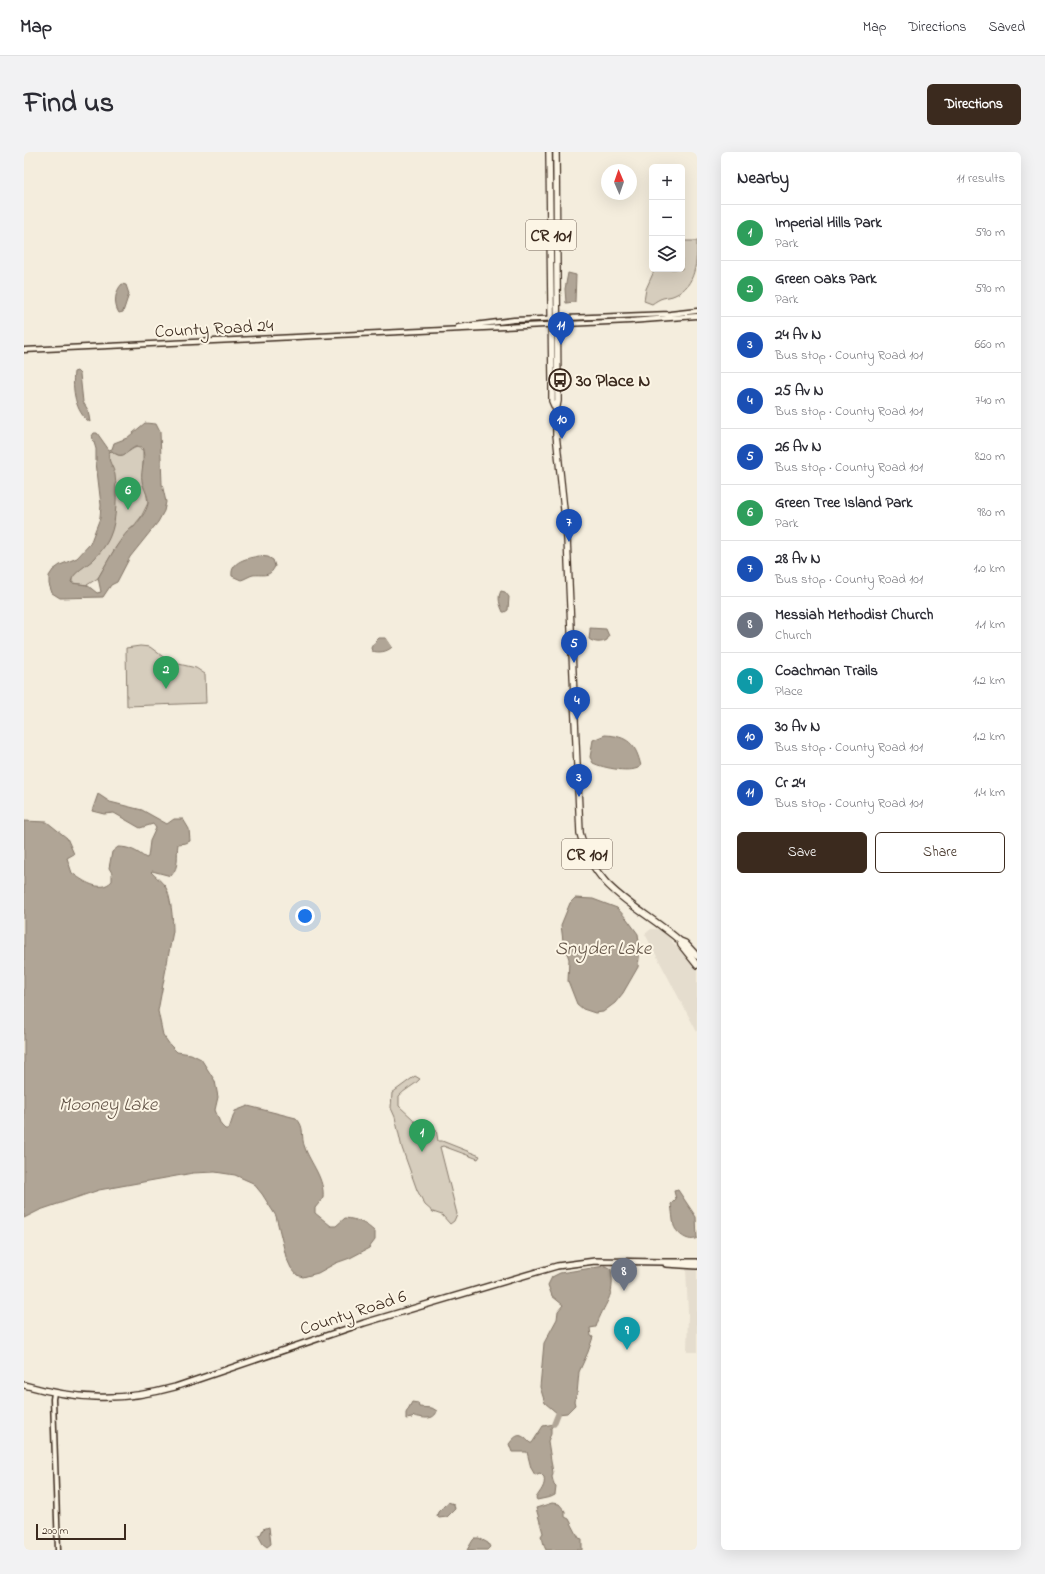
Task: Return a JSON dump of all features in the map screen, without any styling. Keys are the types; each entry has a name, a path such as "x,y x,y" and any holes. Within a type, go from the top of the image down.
{"main road":[{"name":"CR 101","path":"549,152 554,321"},
{"name":"CR 101","path":"556,152 552,401 556,411 557,445 567,538 580,833 594,869 607,885 680,941 685,943 697,956"},
{"name":"CR 101","path":"680,941 681,945 697,965"},
{"name":"County Road 6","path":"24,1385 54,1393 97,1398 122,1397 154,1392 184,1384 364,1323 550,1267 592,1261 697,1262"},
{"name":"County Road 6","path":"664,1262 668,1264 697,1266"}],"street":[{"name":"County Road 24","path":"554,321 697,311"},
{"name":"County Road 24","path":"24,350 406,332 514,320 554,321 697,316"},
{"path":"54,1393 58,1550"}],"shaded area":[{"path":"685,241 697,241 697,257 694,272 687,286 682,291 670,297 662,298 652,304 644,301 646,289 654,272 685,272"},
{"path":"137,447 143,450 143,472 148,503 141,517 116,547 98,578 87,585 72,583 72,577 112,529 109,452 112,451 116,454 122,455"},
{"path":"140,646 150,647 170,662 196,668 205,674 206,703 127,706 126,648"},
{"path":"651,929 663,931 697,970 697,1032 645,934"},
{"path":"415,1076 420,1079 399,1096 399,1106 414,1120 418,1132 436,1129 438,1141 442,1141 480,1156 478,1159 443,1146 440,1147 457,1214 454,1221 450,1224 442,1215 433,1212 425,1205 417,1190 402,1148 395,1117 391,1108 392,1093"},
{"path":"686,1268 697,1269 697,1352 687,1352 688,1313"}],"water":[{"path":"568,273 576,275 575,302 566,303 565,289"},
{"path":"122,284 126,285 129,294 123,312 119,313 115,302 116,294"},
{"path":"77,371 80,374 83,402 88,410 90,422 81,413 76,400 73,378 74,372"},
{"path":"145,423 156,424 160,432 162,484 166,502 164,511 158,522 130,557 117,582 111,585 103,597 60,598 52,593 49,584 49,576 53,570 60,565 77,558 90,544 100,518 101,505 96,449 92,436 94,433 97,433 109,450 112,449 114,443 127,438","holes":["135,447 142,447 144,456 142,481 148,500 146,510 134,527 130,529 120,541 98,578 101,592 97,593 87,585 72,583 71,582 74,575 94,559 101,551 112,530 116,506 116,489 115,475 109,458 109,452 112,451 115,454 124,455"]},
{"path":"259,556 268,557 273,560 275,566 271,572 266,575 253,575 241,580 232,576 234,567 241,561"},
{"path":"501,591 505,592 509,597 508,610 505,612 503,612 499,602"},
{"path":"590,628 606,629 609,636 607,640 598,642 589,639"},
{"path":"379,638 386,638 392,647 383,652 372,651 371,648 373,644"},
{"path":"605,735 620,737 630,743 639,758 641,766 632,770 625,770 604,767 593,763 590,757 593,740"},
{"name":"Mooney Lake","path":"98,794 110,802 142,810 167,824 174,819 183,819 189,829 190,841 178,844 177,865 171,876 151,872 167,890 173,921 173,931 158,1011 163,1035 177,1052 191,1054 201,1059 215,1081 218,1097 215,1110 221,1125 225,1129 229,1129 235,1111 248,1106 296,1118 301,1125 305,1148 322,1184 323,1198 315,1208 315,1213 331,1226 336,1226 345,1218 357,1220 365,1224 375,1232 375,1240 369,1248 318,1273 303,1277 297,1275 291,1268 286,1257 276,1216 262,1194 253,1183 235,1175 215,1172 193,1173 99,1190 40,1210 24,1218 24,821 47,822 67,838 74,854 67,858 72,873 91,884 97,886 107,885 112,881 112,873 109,868 112,852 118,847 122,847 133,850 146,858 148,857 150,841 156,828 153,824 140,828 114,813 104,814 92,811"},
{"name":"Snyder Lake","path":"575,898 593,899 617,908 638,934 640,950 638,967 623,993 615,1003 603,1012 595,1013 583,1009 577,1004 568,981 569,959 563,941 561,925 570,903"},
{"path":"678,1190 696,1217 697,1238 687,1239 678,1232 674,1226 671,1204 676,1199 674,1191"},
{"path":"605,1266 611,1269 611,1294 596,1327 590,1328 591,1336 593,1337 579,1372 577,1394 574,1401 575,1405 567,1413 558,1414 545,1403 540,1387 544,1343 557,1319 558,1311 563,1305 552,1296 548,1285 552,1277 560,1273"},
{"path":"412,1402 418,1403 419,1407 432,1408 437,1411 436,1414 431,1418 414,1416 406,1419 406,1413"},
{"path":"554,1424 551,1428 551,1434 548,1441 553,1473 552,1477 556,1487 555,1495 537,1500 536,1498 543,1486 544,1477 540,1473 535,1475 531,1468 527,1452 512,1452 509,1444 517,1436 524,1437 532,1443 543,1426"},
{"path":"448,1502 454,1504 455,1509 447,1517 439,1518 437,1516 438,1512"},
{"path":"552,1503 559,1504 565,1511 565,1517 569,1519 579,1538 582,1539 582,1550 546,1550 541,1536 543,1533 536,1508"},
{"path":"269,1527 271,1544 267,1547 263,1544 258,1535 261,1534 263,1529"},
{"path":"475,1538 479,1538 488,1543 490,1547 487,1550 467,1550"}],"waterway":[{"path":"554,1424 558,1414"}],"place":[{"name":"Cr 24","path":"561,345"},
{"name":"30 Place N","path":"560,380"},
{"name":"30 Av N","path":"562,439"},
{"name":"Green Tree Island Park","path":"128,510"},
{"name":"28 Av N","path":"569,542"},
{"name":"26 Av N","path":"574,663"},
{"name":"Green Oaks Park","path":"166,689"},
{"name":"25 Av N","path":"577,720"},
{"name":"24 Av N","path":"579,797"},
{"name":"Imperial Hills Park","path":"422,1152"},
{"name":"Messiah Methodist Church","path":"624,1291"},
{"name":"Coachman Trails","path":"627,1350"}]}
